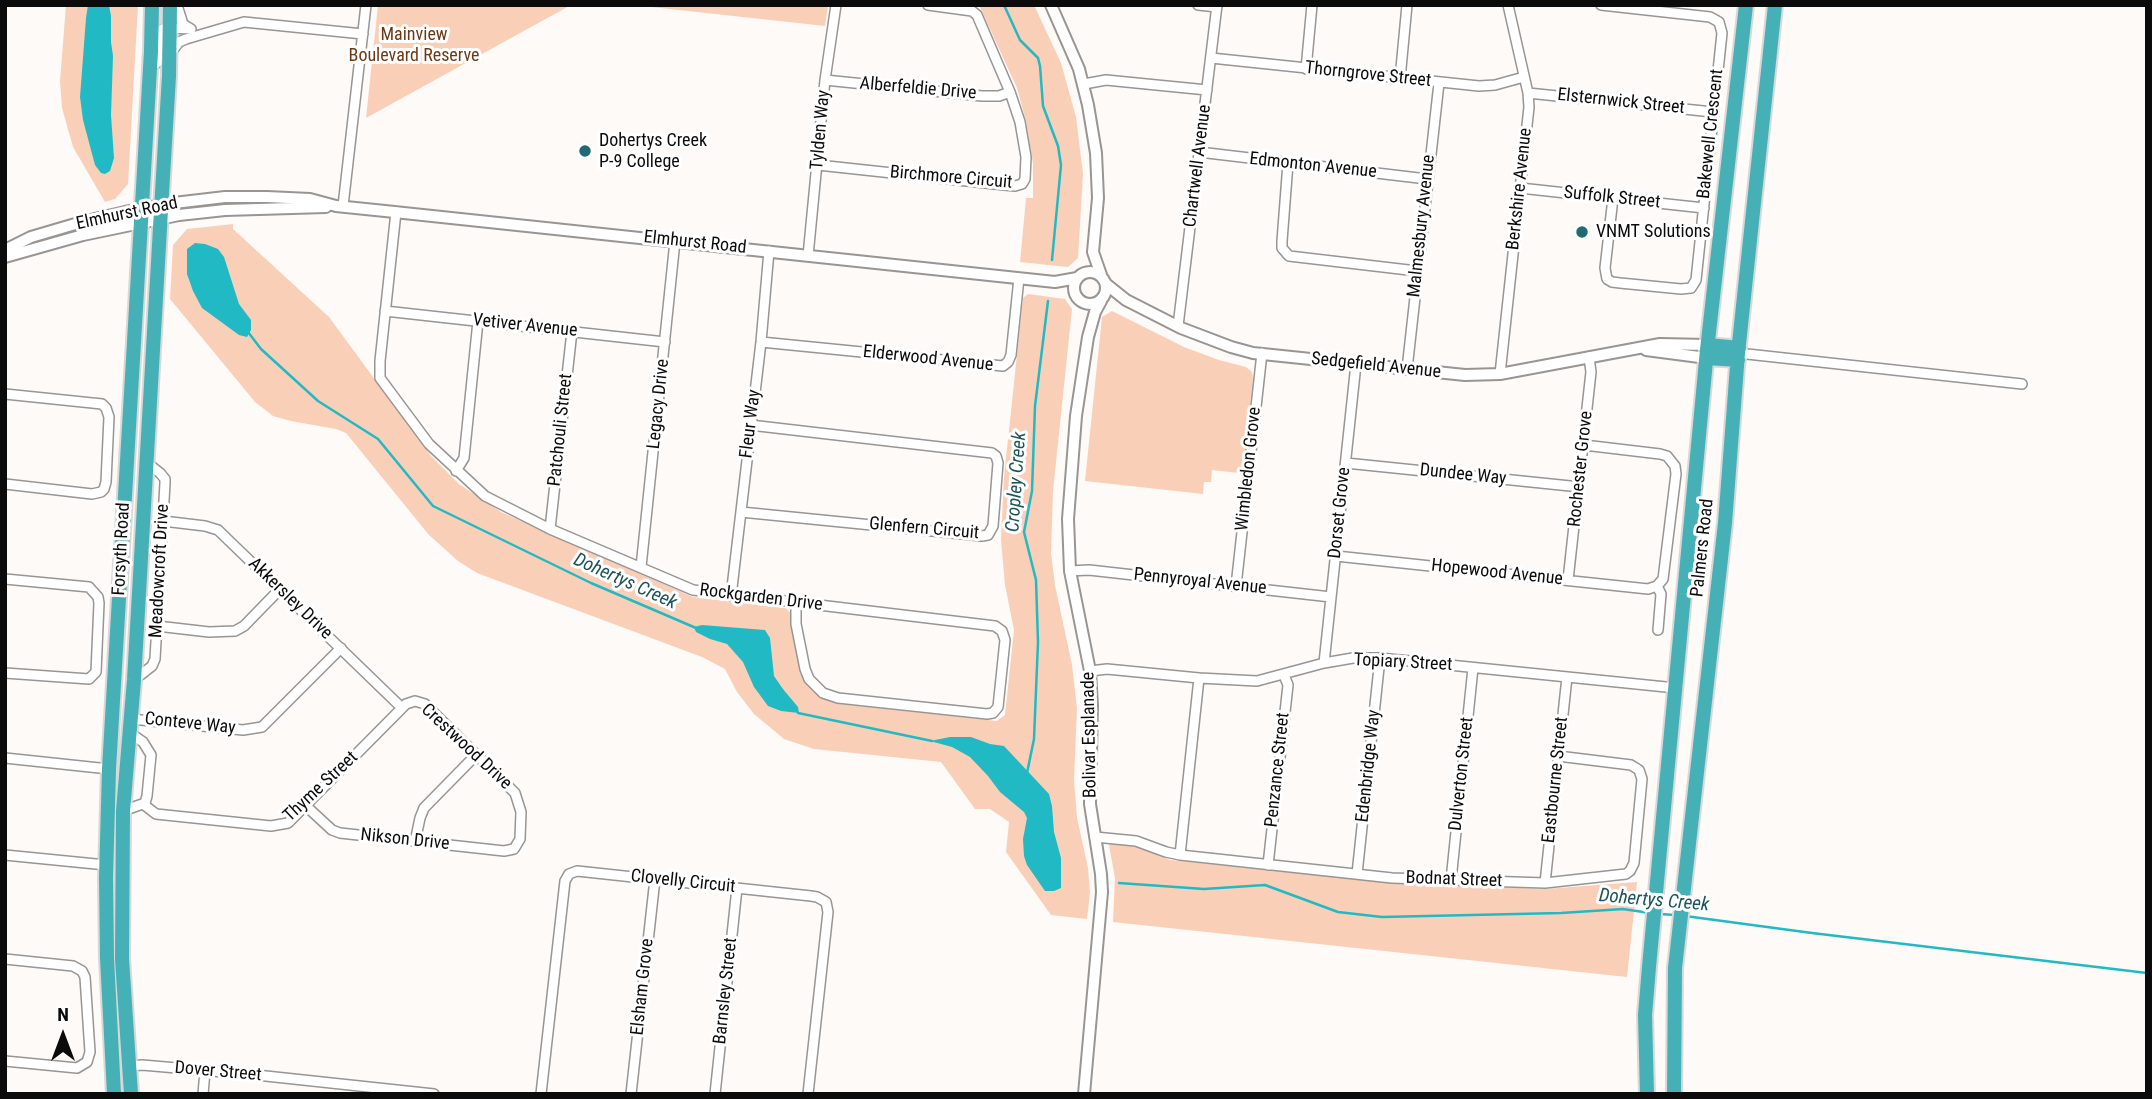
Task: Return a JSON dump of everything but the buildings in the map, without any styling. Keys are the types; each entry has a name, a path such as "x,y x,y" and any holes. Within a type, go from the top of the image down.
{"highway":[{"name":"Forsyth Road","path":"114,1094 107,958 109,769 152,5"},
{"name":"Forsyth Road","path":"131,1094 122,959 123,811 134,680 170,5"},
{"name":"Palmers Road","path":"1647,1094 1645,1014 1648,967 1707,351 1746,5"},
{"name":"Palmers Road","path":"1676,1089 1675,968 1721,562 1738,354 1775,5"},
{"path":"1707,351 1738,354"},
{"path":"109,769 126,771"},
{"path":"106,865 121,868"},
{"path":"112,1066 128,1066"}],"street":[{"path":"177,5 183,24 191,29"},
{"path":"340,206 366,5"},
{"name":"Tylden Way","path":"808,256 825,80 836,5"},
{"name":"Birchmore Circuit","path":"818,165 1004,185 1022,184 1025,179 1026,157 1020,122 981,22 974,12 928,5"},
{"path":"1051,5 1084,84 1096,153 1098,198 1093,251 1074,288 1077,297 1089,304 1101,300 1107,290 1093,251"},
{"path":"1198,5 1217,6"},
{"path":"1306,69 1312,5"},
{"path":"1400,79 1407,5"},
{"name":"Berkshire Avenue","path":"1500,374 1529,107 1508,5"},
{"name":"Bakewell Crescent","path":"1601,5 1710,17 1719,22 1722,33 1704,208 1696,280 1691,288 1620,283 1607,279 1605,273 1613,198"},
{"name":"Chartwell Avenue","path":"1178,327 1217,6"},
{"path":"169,56 178,42 244,22 363,34"},
{"path":"147,120 155,83 159,37 163,29 210,32"},
{"name":"Thorngrove Street","path":"1211,58 1479,86 1495,85 1524,77"},
{"name":"Alberfeldie Drive","path":"825,80 982,96 999,96 1010,92"},
{"path":"1084,84 1106,80 1207,90"},
{"name":"Malmesbury Avenue","path":"1407,369 1439,83"},
{"name":"Elsternwick Street","path":"1528,93 1713,112"},
{"name":"Edmonton Avenue","path":"1199,152 1427,179"},
{"path":"1288,163 1282,247 1289,256 1418,271"},
{"name":"Suffolk Street","path":"1520,188 1704,208"},
{"name":"Elmhurst Road","path":"5,250 31,237 82,222 141,216 225,197 267,197 1055,282 1079,276"},
{"name":"Rockgarden Drive","path":"396,212 379,365 380,378 429,444 485,496 550,528 693,590 991,625 1002,631 1005,640 999,703 993,713 982,714 838,698 823,693 805,669 796,624 796,603"},
{"name":"Elmhurst Road","path":"5,257 141,216"},
{"name":"Legacy Drive","path":"641,567 675,241"},
{"name":"Fleur Way","path":"731,596 769,251"},
{"path":"1079,276 1093,272 1103,279"},
{"name":"Elderwood Avenue","path":"761,342 1003,366 1009,362 1011,355 1019,278"},
{"name":"Sedgefield Avenue","path":"1103,279 1126,300 1178,327 1231,347 1262,353 1465,375 1500,374 1660,344 1707,351"},
{"name":"Elmhurst Road","path":"1055,282 1077,297"},
{"name":"Bolivar Esplanade","path":"1077,297 1084,313 1087,337"},
{"name":"Sedgefield Avenue","path":"1101,300 1126,300"},
{"name":"Bolivar Esplanade","path":"1084,1094 1102,899 1101,874 1090,804 1090,670 1070,571 1068,519 1071,465 1087,337 1101,300"},
{"name":"Vetiver Avenue","path":"385,311 665,342"},
{"path":"456,471 464,458 466,448 478,321"},
{"name":"Patchouli Street","path":"550,528 572,331"},
{"name":"Wimbledon Grove","path":"1236,586 1262,353"},
{"path":"1738,354 2022,384"},
{"name":"Rochester Grove","path":"1569,580 1591,372 1589,357"},
{"name":"Dorset Grove","path":"1324,663 1356,364"},
{"path":"5,394 102,404 109,417 106,482 101,492 92,494 5,484"},
{"name":"Glenfern Circuit","path":"741,512 982,536 989,535 993,526 998,463 992,453 750,425"},
{"path":"1584,445 1660,454 1667,456 1675,466 1663,579 1657,586 1661,594 1658,630"},
{"name":"Meadowcroft Drive","path":"134,680 154,662 163,521 165,479 146,462"},
{"name":"Dundee Way","path":"1346,463 1580,486"},
{"name":"Akkersley Drive","path":"163,521 218,530 402,708"},
{"name":"Hopewood Avenue","path":"1336,556 1648,589 1657,586"},
{"name":"Pennyroyal Avenue","path":"1070,571 1089,570 1331,597"},
{"path":"5,579 89,587 98,597 99,603 96,672 89,679 5,673"},
{"path":"157,626 209,632 235,631 244,626 280,589"},
{"name":"Conteve Way","path":"130,726 243,730 262,727 341,648"},
{"name":"Topiary Street","path":"1090,670 1107,669 1258,681 1324,663 1353,658 1380,658 1676,688"},
{"name":"Edenbridge Way","path":"1357,874 1380,658"},
{"name":"Dulverton Street","path":"1451,880 1473,668"},
{"name":"Penzance Street","path":"1268,865 1288,685 1284,675"},
{"name":"Eastbourne Street","path":"1545,883 1567,677"},
{"path":"1180,855 1199,678"},
{"name":"Crestwood Drive","path":"402,708 415,701 425,704 515,793 521,812 520,839 514,849"},
{"name":"Thyme Street","path":"143,804 156,814 271,826 288,824 402,708"},
{"path":"123,811 143,804 147,796 150,755 130,726"},
{"path":"415,842 424,808 476,755"},
{"name":"Bodnat Street","path":"1095,837 1136,841 1180,855 1392,878 1545,883 1630,872 1634,863 1643,779 1639,770 1631,765 1558,757"},
{"path":"5,758 109,769"},
{"name":"Nikson Drive","path":"306,806 332,830 415,842 504,851 514,849"},
{"path":"5,855 106,865"},
{"name":"Clovelly Circuit","path":"541,1094 566,877 577,871 817,897 826,902 828,906 808,1094"},
{"name":"Elsham Grove","path":"631,1094 655,879"},
{"name":"Barnsley Street","path":"715,1094 737,888"},
{"path":"5,959 73,966 82,971 85,977 90,1052 87,1062 77,1068 5,1061"},
{"name":"Dover Street","path":"128,1066 434,1094"},
{"path":"203,1094 205,1071"}],"green space":[{"path":"66,5 138,5 128,184 115,199 105,202 73,147 62,108 60,81"},
{"name":"Mainview Boulevard Reserve","path":"378,5 571,5 366,118"},
{"path":"633,5 828,5 825,26"},
{"path":"979,5 1034,5 1061,63 1076,117 1083,174 1078,258 1068,267 1020,262 1026,198 1033,198 1033,164 1017,88"},
{"path":"233,224 233,229 329,317 431,456 459,484 501,512 693,597 785,608 790,612 799,667 804,678 815,692 827,700 840,704 997,721 1005,715 1014,630 1005,585 1001,540 1004,477 1023,298 1028,294 1065,299 1072,309 1053,491 1051,553 1072,665 1077,708 1074,780 1077,818 1088,868 1090,892 1087,919 1051,915 1006,852 1009,822 990,809 975,809 941,762 814,749 784,739 754,714 737,692 725,669 702,657 477,573 458,561 429,535 346,433 273,416 255,402 170,299 173,245 187,229"},
{"path":"1112,311 1184,347 1246,367 1252,372 1243,469 1239,473 1212,470 1211,482 1204,482 1203,494 1085,481 1102,317"},
{"path":"1112,842 1134,845 1170,860 1392,883 1545,889 1637,882 1627,977 1113,922 1115,878 1109,845"}],"water":[{"path":"88,5 109,5 111,16 114,158 110,171 105,174 95,165 80,97"},
{"path":"195,243 218,249 224,257 239,304 251,320 251,330 247,337 239,335 202,308 187,274 187,249"},
{"path":"702,625 765,630 770,638 774,676 798,707 799,713 768,706 754,687 743,662 727,644 696,632 694,627"},
{"path":"971,737 1004,746 1049,794 1061,858 1061,888 1045,891 1027,865 1023,839 1027,818 1024,812 1000,792 970,757 952,747 930,741"}],"waterway":[{"name":"Cropley Creek","path":"1004,5 1020,40 1038,58 1043,106 1058,146 1061,165 1052,260"},
{"name":"Cropley Creek","path":"1027,773 1034,739 1038,642 1036,580 1024,532 1032,491 1035,406 1048,301"},
{"name":"Dohertys Creek","path":"248,332 261,349 318,401 378,439 433,506 591,583 696,628"},
{"name":"Dohertys Creek","path":"798,713 932,741"},
{"name":"Dohertys Creek","path":"1119,883 1204,889 1265,885 1338,912 1382,917 1623,909 1650,913"},
{"name":"Dohertys Creek","path":"1660,914 1675,915"},
{"name":"Dohertys Creek","path":"1685,916 2147,973"}],"place":[{"name":"Dohertys Creek P-9 College","path":"585,151"},
{"name":"VNMT Solutions","path":"1582,232"}]}
